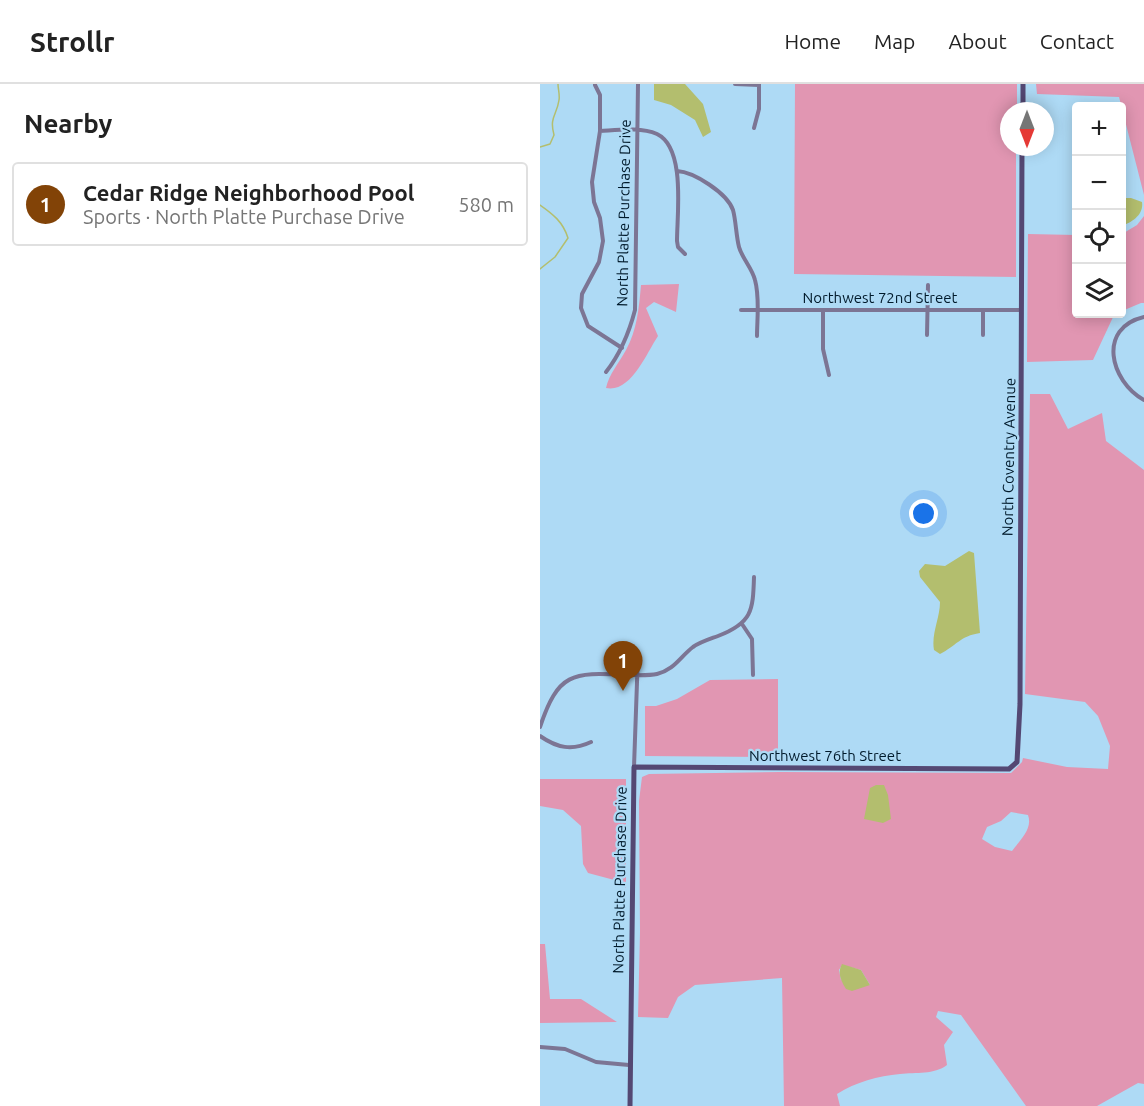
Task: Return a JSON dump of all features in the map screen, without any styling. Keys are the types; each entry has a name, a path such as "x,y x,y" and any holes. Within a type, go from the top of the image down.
{"street":[{"name":"North Platte Purchase Drive","path":"606,372 622,348 635,310 638,84"},
{"path":"735,84 759,85 759,109 754,128"},
{"path":"1023,84 1023,102"},
{"path":"595,85 600,95 600,131 592,182 603,241 599,262 582,294 581,308 588,326 622,348"},
{"path":"600,131 639,131 660,135 671,149 677,171 677,241 678,247 685,254"},
{"name":"North Coventry Avenue","path":"1014,766 1018,757 1020,704 1022,156"},
{"path":"677,171 688,172 705,182 726,199 732,209 740,249 755,280 757,336"},
{"path":"927,335 928,285"},
{"name":"Northwest 72nd Street","path":"741,310 1020,310"},
{"path":"983,310 983,335"},
{"path":"823,311 823,349 829,375"},
{"path":"1144,317 1132,320 1124,326 1115,340 1113,350 1113,358 1120,375 1129,388 1144,400"},
{"path":"540,727 556,690 575,677 590,673 657,674 671,669 693,647 734,630 742,624 752,609 754,577"},
{"path":"742,624 752,639 753,675"},
{"name":"North Platte Purchase Drive","path":"630,1106 634,767 638,654"},
{"path":"540,736 557,746 566,748 591,742"},
{"name":"Northwest 76th Street","path":"634,767 1009,769 1014,766"},
{"path":"540,1047 565,1049 596,1062 629,1065"}],"shaded area":[{"path":"654,84 685,84 703,104 711,132 703,137 695,120 671,105 654,100"},
{"path":"795,84 1017,84 1017,102 1000,102 1000,156 1016,156 1016,277 794,274"},
{"path":"1036,84 1144,84 1144,195 1126,124 1126,102 1120,102 1119,97 1037,94"},
{"path":"1126,198 1142,202 1141,211 1126,224"},
{"path":"1144,216 1144,303 1126,309 1126,232 1137,225"},
{"path":"1028,234 1072,235 1072,318 1113,318 1093,360 1027,362"},
{"path":"679,284 676,312 654,302 646,308 658,336 637,371 623,385 606,388 609,378 633,335 641,285"},
{"path":"1030,394 1050,394 1068,429 1102,413 1106,441 1144,470 1144,1084 1138,1083 1097,1106 1026,1106 961,1015 938,1011 936,1017 953,1032 944,1045 947,1065 931,1072 884,1076 859,1083 837,1094 840,1106 784,1106 782,978 695,985 678,997 668,1018 638,1017 639,801 642,777 649,774 780,772 1011,773 1023,758 1067,767 1108,769 1110,746 1098,716 1085,702 1025,694","holes":["1011,812 1028,815 1029,820 1025,834 1012,851 995,847 982,839 987,827 1001,821","842,965 861,970 870,985 841,980 839,970"]},
{"path":"969,551 974,553 980,633 963,639 940,654 934,650 933,644 940,602 920,577 919,571 925,564 945,566"},
{"path":"778,679 778,757 645,756 645,706 656,706 677,699 710,680"},
{"path":"540,779 626,779 626,888 618,881 588,873 583,864 581,826 563,810 540,806"},
{"path":"884,785 888,795 891,819 883,823 864,819 870,788"},
{"path":"540,944 545,944 550,999 581,999 617,1022 540,1023"},
{"path":"842,964 861,970 870,985 852,991 846,989 840,974"}],"waterway":[{"path":"540,147 550,144 554,135 552,124 559,100 558,84"},
{"path":"540,205 557,219 568,238 555,257 540,269"}],"place":[{"name":"Cedar Ridge Neighborhood Pool","path":"623,691"}]}
